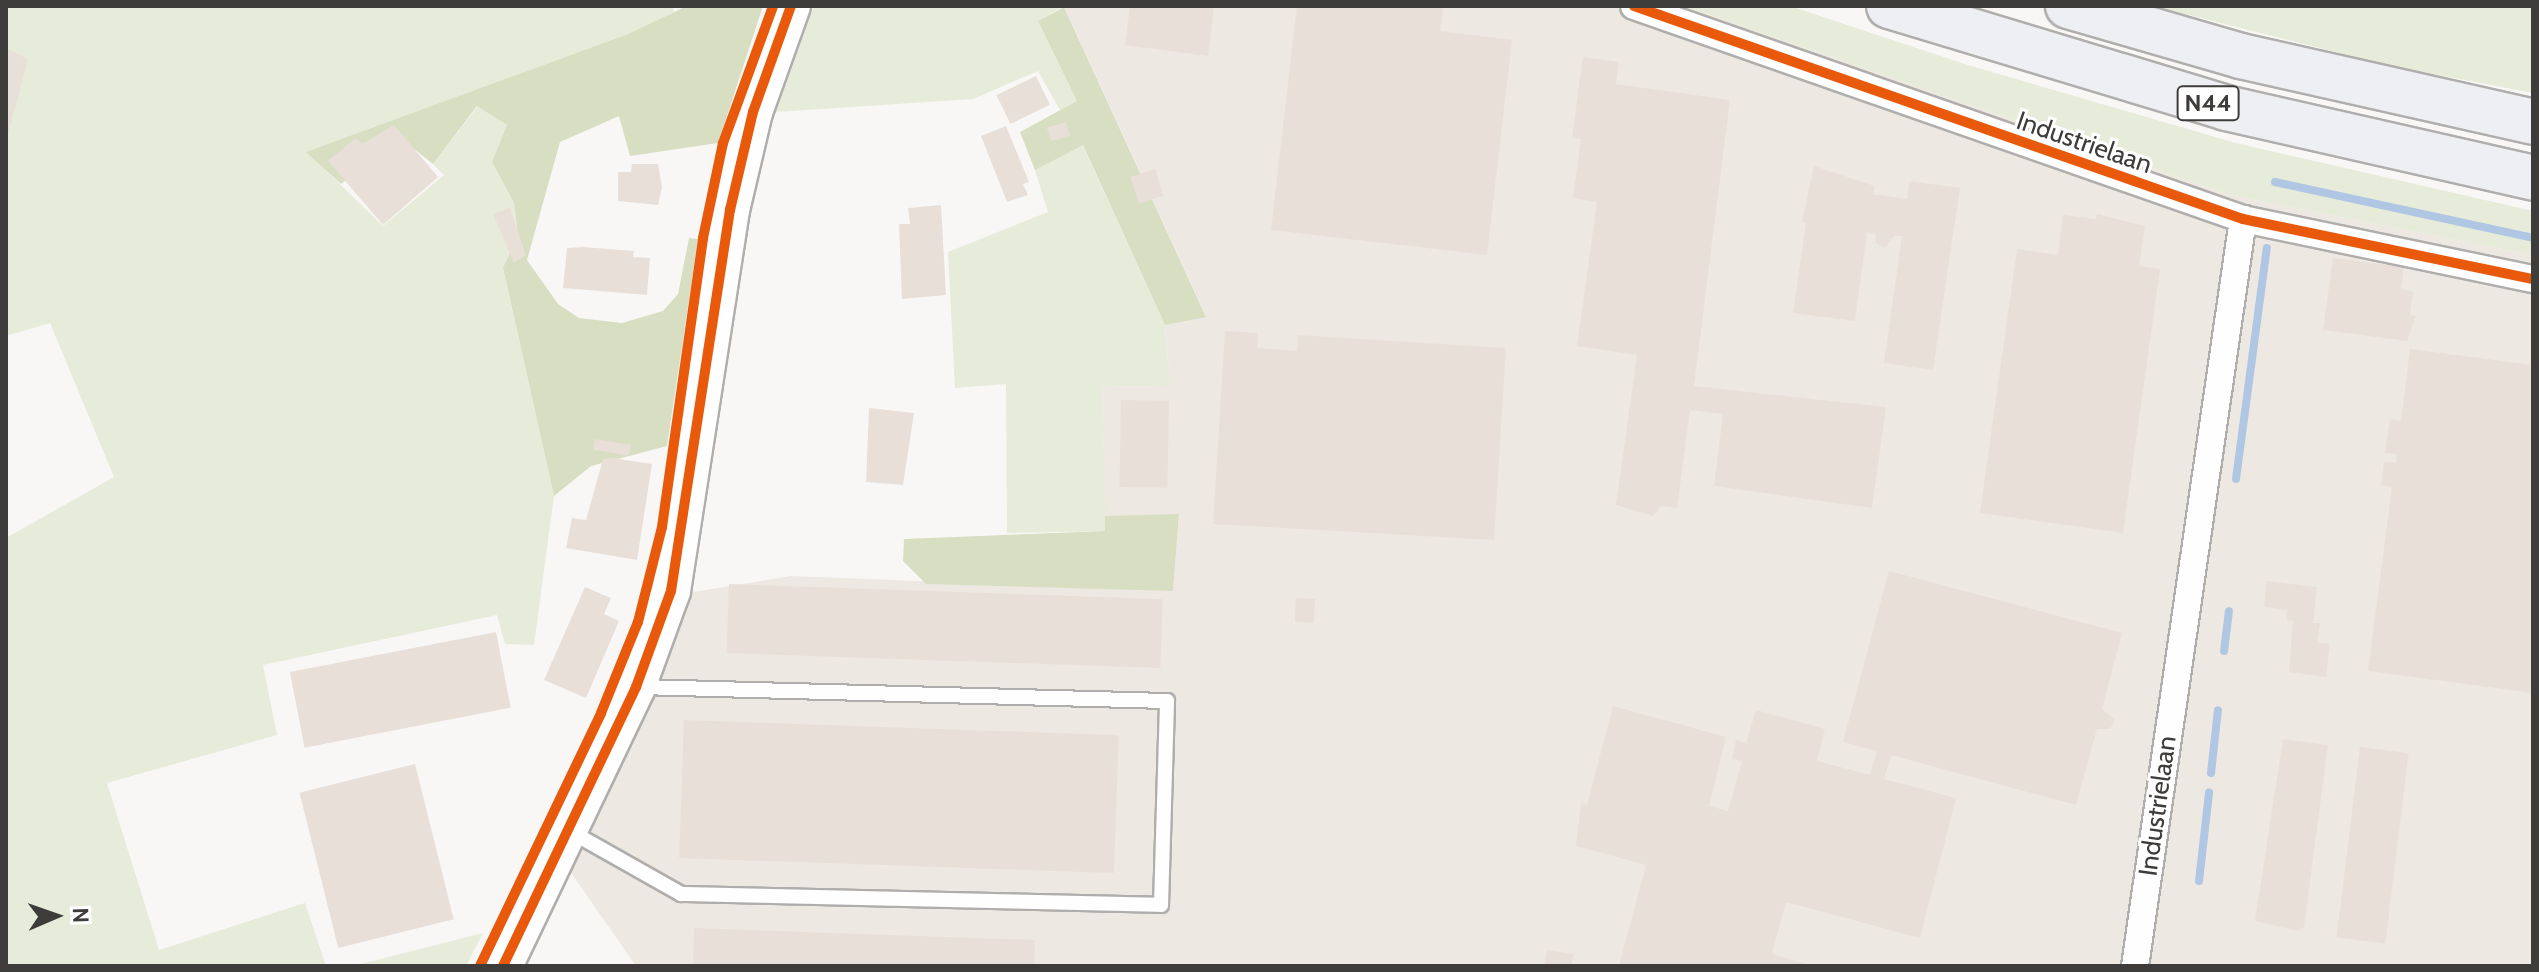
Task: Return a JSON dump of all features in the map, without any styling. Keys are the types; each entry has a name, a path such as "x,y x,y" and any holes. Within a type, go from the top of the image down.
{"highway":[{"name":"N44","path":"1889,6 2226,108 2533,178"},
{"name":"N44","path":"2068,6 2241,56 2533,122"}],"street":[{"path":"503,966 636,687 671,591 730,210 753,112 791,6"},
{"name":"Industrielaan","path":"1634,6 2243,219 2533,279"},
{"name":"Industrielaan","path":"2135,966 2243,219"}],"lane":[{"path":"568,830 681,894 1161,905 1167,701 636,687"}],"shaded area":[{"path":"1064,6 1684,6 2230,195 2533,255 2533,966 636,966 569,870 687,593 791,576 1173,591 1179,515 1105,516 1102,386 1170,387 1165,325 1206,316"}],"green space":[{"path":"6,6 673,6 674,12 628,34 307,152 383,226 444,175 433,164 478,106 507,125 492,162 514,203 518,236 503,269 554,496 534,645 505,644 497,615 263,665 277,735 107,783 159,950 305,903 326,966 6,966 6,538 114,477 50,323 6,336"},
{"path":"687,6 763,6 718,143 630,156 619,116 560,142 527,260 558,304 579,318 622,323 663,311 678,294 689,238 698,239 667,446 591,466 554,496 503,268 518,236 514,203 492,162 507,125 477,106 433,164 398,136 341,184 306,152 628,34"},
{"path":"814,6 1063,6 1038,21 1077,101 1060,110 1038,71 973,99 776,112"},
{"path":"1684,6 1790,6 1968,65 2236,143 2533,211 2533,255 2230,195"},
{"path":"2153,6 2533,6 2533,93 2391,66"},
{"path":"1064,7 1206,317 1165,325 1083,145 1035,170 1020,132 1077,101 1038,21"},
{"path":"1082,144 1165,325 1170,387 1102,386 1106,531 1007,533 1006,384 955,388 948,252 1048,212 1035,170"},
{"path":"1179,514 1173,591 926,584 903,561 904,539 1105,531 1105,516"},
{"path":"483,933 466,966 353,966"}],"building":[{"path":"1130,6 1214,6 1208,56 1125,45"},
{"path":"1297,6 1443,7 1440,31 1512,40 1487,255 1271,230"},
{"path":"6,48 28,59 7,138 6,137"},
{"path":"1583,57 1619,62 1616,84 1730,100 1694,386 1886,407 1872,508 1714,486 1723,414 1690,410 1677,508 1661,506 1653,516 1616,505 1637,355 1577,346 1597,202 1573,198 1581,139 1572,138"},
{"path":"1036,76 1050,105 1010,124 996,95"},
{"path":"1066,122 1070,135 1051,141 1047,128"},
{"path":"394,125 438,177 383,225 328,161 356,138 362,144"},
{"path":"1006,126 1029,182 1023,184 1028,195 1007,202 981,136"},
{"path":"632,164 658,164 662,187 658,205 618,201 618,172 631,172"},
{"path":"1814,166 1875,186 1873,194 1907,199 1909,181 1960,188 1933,370 1884,363 1902,236 1894,236 1885,248 1876,243 1875,234 1867,232 1855,321 1793,313 1806,223 1802,222"},
{"path":"1155,169 1164,196 1139,204 1130,177"},
{"path":"941,205 946,295 902,299 899,224 910,224 908,208"},
{"path":"510,208 526,255 514,263 493,214"},
{"path":"2097,214 2145,226 2139,266 2160,269 2123,533 1980,513 2017,249 2058,255 2063,215 2096,219"},
{"path":"567,248 634,251 633,257 650,258 647,295 563,288"},
{"path":"2333,258 2404,267 2401,289 2413,292 2410,315 2416,316 2407,341 2323,330"},
{"path":"1225,331 1258,333 1257,348 1297,351 1298,335 1506,348 1494,540 1213,524"},
{"path":"2410,349 2533,365 2533,693 2368,671 2392,487 2381,485 2384,462 2396,463 2397,454 2385,453 2390,419 2401,421"},
{"path":"1121,400 1169,401 1167,488 1119,487"},
{"path":"869,408 914,413 903,485 866,482"},
{"path":"595,439 631,445 629,455 593,450"},
{"path":"603,459 652,464 637,560 566,548 572,518 586,520"},
{"path":"1889,571 2122,633 2102,709 2115,720 2110,729 2097,729 2076,805 1891,755 1884,779 1956,798 1920,938 1786,902 1772,954 1812,966 1619,966 1646,865 1576,846 1581,803 1587,805 1613,706 1726,737 1709,806 1728,811 1742,761 1732,759 1736,740 1746,743 1756,710 1825,729 1817,761 1870,775 1877,751 1843,742"},
{"path":"2267,581 2317,587 2313,623 2320,623 2317,643 2330,644 2326,677 2289,672 2293,621 2286,620 2287,610 2264,607"},
{"path":"729,584 1163,599 1160,668 727,653"},
{"path":"585,587 611,598 604,614 619,621 586,698 544,680"},
{"path":"1296,598 1315,599 1314,623 1295,622"},
{"path":"496,632 511,708 305,748 290,672"},
{"path":"684,720 1119,735 1114,873 679,858"},
{"path":"2283,739 2328,745 2304,927 2298,931 2255,921"},
{"path":"2360,747 2409,753 2385,944 2337,938"},
{"path":"415,764 454,919 338,948 300,793"},
{"path":"694,928 1035,940 1034,966 693,966"},
{"path":"1547,950 1574,954 1571,966 1544,966"}],"waterway":[{"path":"2275,182 2533,238"},
{"path":"2236,479 2267,248"},
{"path":"2224,651 2229,611"},
{"path":"2211,773 2218,710"},
{"path":"2199,881 2209,793"}],"cycle path":[{"path":"480,966 601,713 638,622 662,527 703,238 723,143 773,6"},
{"path":"503,966 636,687 671,591 730,210 753,112 791,6"},
{"path":"1634,6 2243,219 2533,279"}]}
